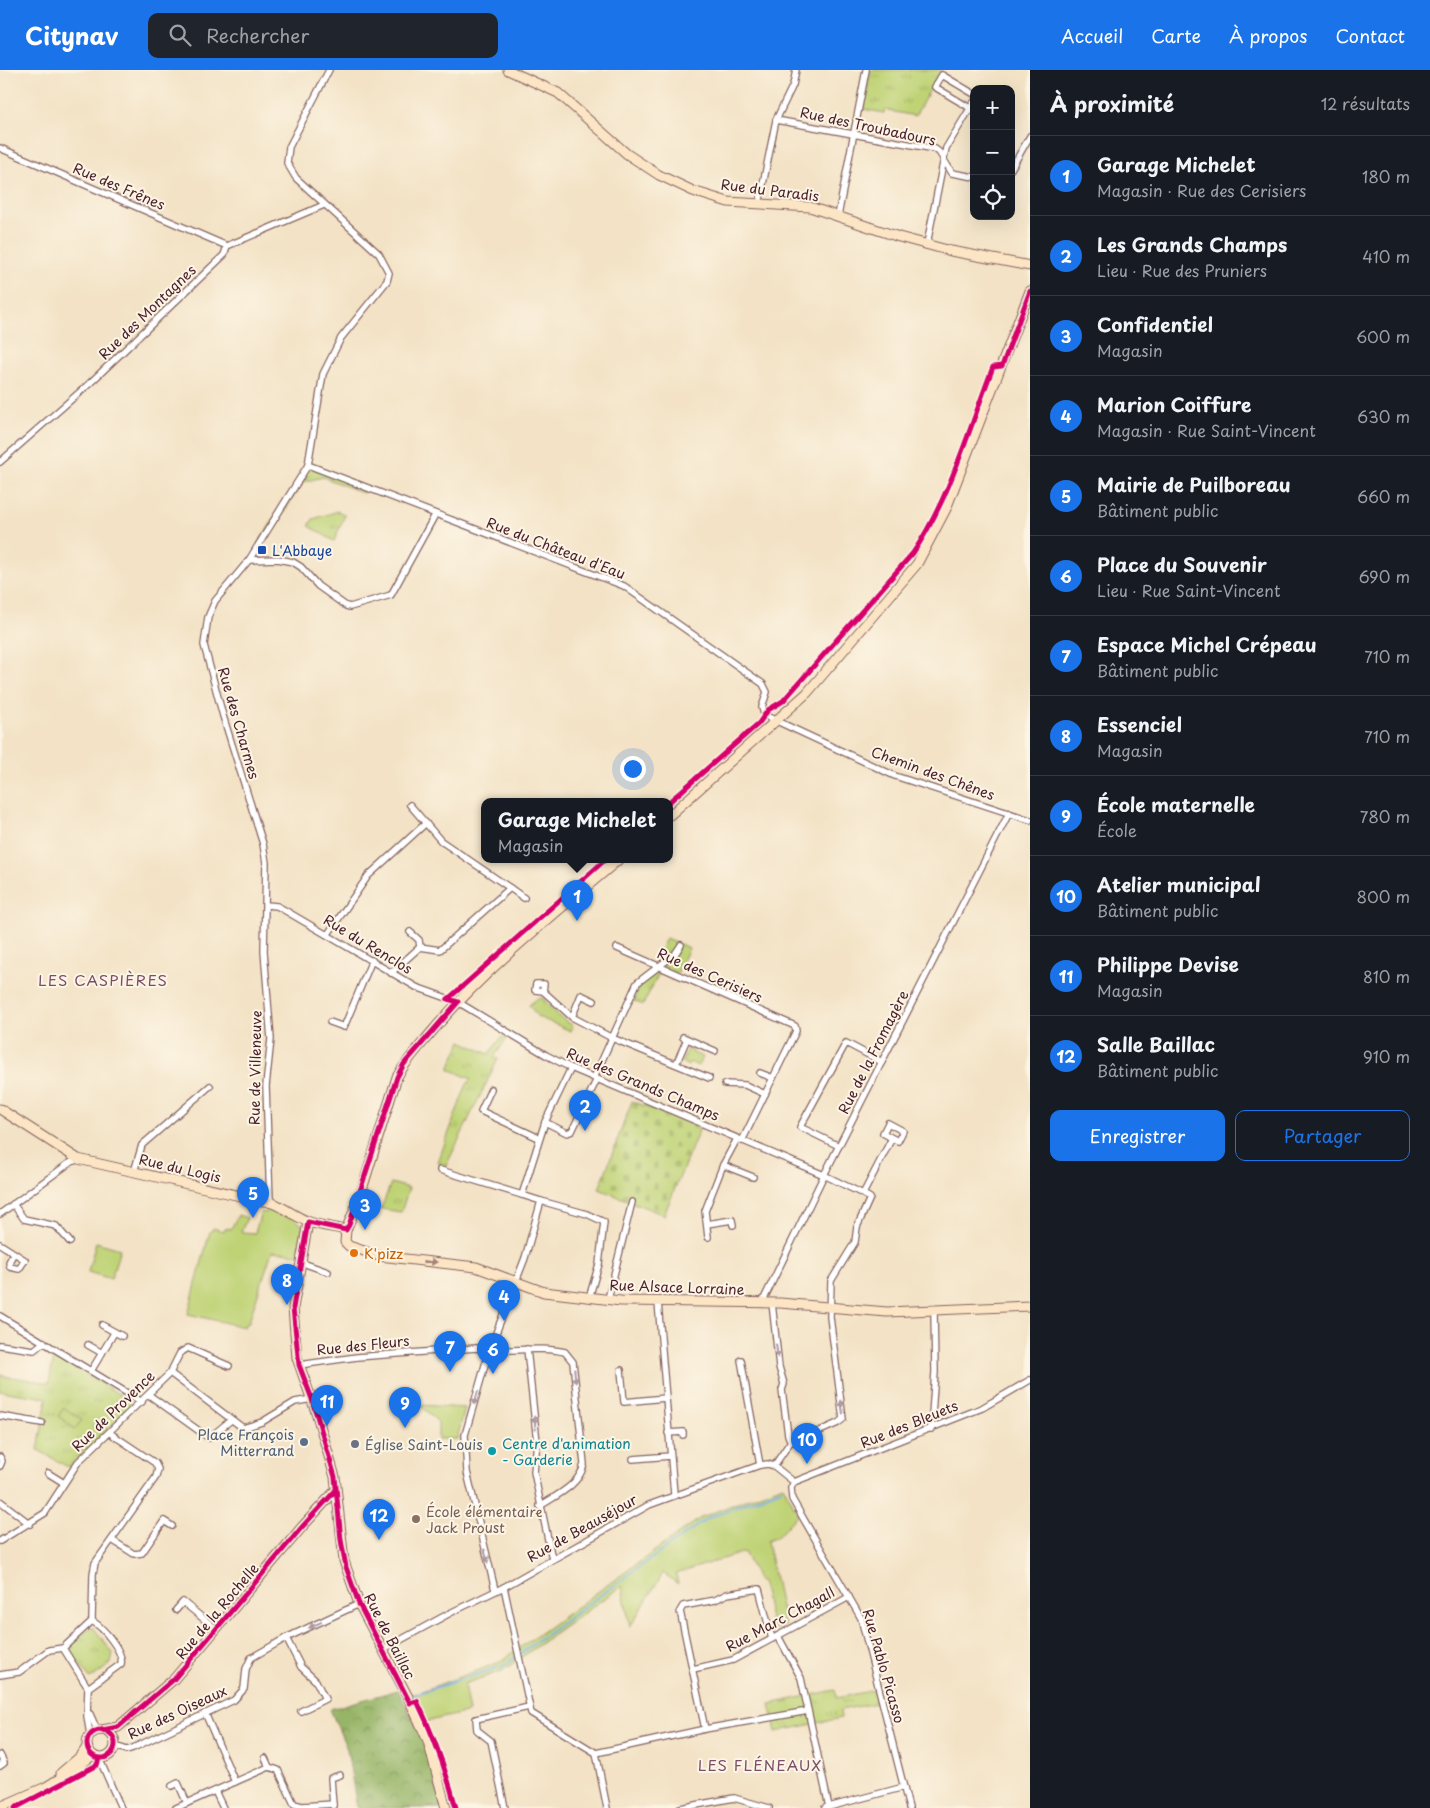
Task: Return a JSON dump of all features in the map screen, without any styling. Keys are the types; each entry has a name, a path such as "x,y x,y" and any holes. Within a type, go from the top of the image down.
{"main road":[{"name":"Rue du Paradis","path":"508,70 558,93 620,148 659,175 693,191 728,202 810,207 927,244 1030,266"},
{"path":"673,812 807,694 917,564 928,547 946,509 1030,290"},
{"path":"346,1230 359,1198 398,1077 404,1064 458,1002 517,946 614,863"},
{"path":"0,1109 75,1157"},
{"name":"Rue du Logis","path":"75,1157 262,1201 270,1201 283,1210 308,1222 346,1230"},
{"name":"Rue de Baillac","path":"308,1222 293,1308 299,1364 312,1399 335,1477 344,1560 359,1604 384,1650 428,1741 446,1808"},
{"name":"Rue Alsace Lorraine","path":"346,1230 345,1242 354,1249 379,1256 476,1267 544,1292 589,1298 658,1302 772,1303 887,1312 1030,1306"},
{"name":"Rue de la Rochelle","path":"97,1732 118,1727 174,1679 336,1490"},
{"path":"321,1508 329,1508 338,1513"},
{"path":"0,1807 46,1787 96,1757 109,1755 118,1727"},
{"path":"46,1787 81,1756 97,1732 109,1733 114,1742"},
{"path":"87,1747 96,1757"}],"street":[{"path":"308,465 323,374 341,338 387,281 389,273 379,254 324,205 291,172 287,163 290,147 329,70"},
{"path":"759,204 776,120 793,85 796,70"},
{"path":"838,216 866,70"},
{"path":"927,244 946,148 970,108 934,87 942,75 970,92"},
{"name":"Rue des Troubadours","path":"776,120 935,149 944,159 952,173 970,177"},
{"path":"1015,162 1030,136"},
{"name":"Rue des Frênes","path":"0,148 227,246"},
{"path":"227,246 324,205"},
{"name":"Rue des Montagnes","path":"0,462 89,384 224,255 227,246"},
{"name":"Rue du Château d'Eau","path":"308,465 624,586 763,684 767,692 762,707 764,715 775,721"},
{"name":"Rue des Charmes","path":"266,905 266,863 263,844 204,645 208,617 215,601 249,560 308,465"},
{"path":"249,560 278,559 292,562 301,567 318,586 341,605 350,607 391,594 435,515"},
{"name":"Chemin des Chênes","path":"775,721 895,776 1030,820"},
{"path":"410,806 441,841 524,898"},
{"name":"Rue de la Fromagère","path":"762,1303 824,1175 1008,813"},
{"path":"328,934 368,876 426,823"},
{"path":"420,947 440,950 510,888"},
{"name":"Rue du Renclos","path":"266,905 277,906 416,987 458,1002"},
{"name":"Rue de Villeneuve","path":"266,905 264,951 271,1039 266,1086 270,1201"},
{"path":"410,932 419,940 420,947"},
{"path":"545,1122 567,1133 572,1131 637,983 659,968 676,953 680,945"},
{"path":"391,973 420,947"},
{"name":"Rue des Cerisiers","path":"617,948 793,1025 796,1031 773,1078"},
{"path":"330,1022 344,1027 372,960"},
{"path":"543,992 572,1017 612,1038 709,1078"},
{"path":"572,1017 581,995 594,1000"},
{"name":"Rue des Grands Champs","path":"458,1002 540,1052 571,1068 824,1175 863,1194"},
{"path":"676,1064 685,1038 715,1051"},
{"path":"839,1146 800,1126 846,1043 882,1062"},
{"path":"522,1195 545,1122 571,1068"},
{"path":"708,1237 705,1211 723,1165 740,1140 773,1078 760,1073"},
{"path":"725,1084 745,1085 765,1094"},
{"path":"134,1172 142,1145 210,1086"},
{"path":"491,1089 481,1111 539,1138"},
{"path":"791,1441 795,1442 815,1434 838,1423 842,1419 830,1308 831,1281 855,1242 857,1227 870,1198 863,1194 892,1138"},
{"path":"0,1214 75,1157"},
{"path":"723,1165 753,1177"},
{"path":"440,1170 541,1202 587,1214 604,1222 599,1264 589,1298"},
{"path":"495,1590 467,1472 465,1435 489,1351 525,1258 541,1202"},
{"path":"608,1299 632,1202"},
{"path":"13,1204 24,1219 56,1226 70,1242"},
{"path":"707,1224 732,1220 733,1225"},
{"path":"0,1244 14,1253"},
{"path":"300,1262 328,1272"},
{"path":"658,1302 674,1494"},
{"path":"772,1303 777,1357 784,1384 782,1390 788,1435 791,1441"},
{"path":"931,1429 934,1372 934,1311"},
{"path":"0,1316 142,1402"},
{"path":"102,1325 122,1336"},
{"path":"91,1371 114,1333"},
{"path":"0,1345 34,1350 44,1342"},
{"path":"88,1345 102,1353"},
{"path":"170,1373 180,1353 188,1348 230,1366"},
{"name":"Rue des Fleurs","path":"299,1364 424,1351 476,1348 489,1351 527,1349 565,1352 574,1362 584,1464 582,1474 577,1481 540,1506"},
{"path":"527,1349 537,1442 534,1472 552,1559"},
{"path":"741,1360 760,1465"},
{"path":"621,1370 624,1402 665,1398"},
{"name":"Rue de Provence","path":"0,1541 45,1513 78,1462 150,1395 170,1373 243,1428 252,1426 295,1402 312,1399"},
{"name":"Rue des Bleuets","path":"794,1482 982,1408 1030,1380"},
{"path":"150,1395 209,1438 231,1420"},
{"path":"0,1416 42,1422"},
{"path":"668,1433 683,1432 683,1435"},
{"path":"88,1688 121,1664 122,1661 120,1654 92,1621 93,1568 156,1476 158,1469 155,1464 110,1433"},
{"path":"791,1441 774,1466 794,1482"},
{"path":"633,1459 670,1456"},
{"path":"0,1457 2,1461 0,1466"},
{"name":"Rue de Beauséjour","path":"384,1650 495,1590 504,1587 635,1512 674,1494 760,1465 768,1464 774,1466"},
{"path":"48,1473 64,1483"},
{"name":"Rue Pablo Picasso","path":"794,1482 791,1488 792,1499 861,1618 910,1808"},
{"path":"0,1501 30,1524"},
{"path":"112,1540 134,1554 138,1554 142,1553 164,1521 172,1526"},
{"path":"504,1587 532,1715 596,1753 705,1729 808,1711"},
{"path":"705,1729 680,1611 683,1606 715,1600 728,1594 759,1589 775,1637 801,1678 827,1808 904,1788"},
{"name":"Rue Marc Chagall","path":"693,1669 733,1660 849,1597"},
{"path":"176,1610 183,1602 216,1629"},
{"name":"Rue des Oiseaux","path":"114,1742 127,1750 133,1748 240,1696 251,1658 286,1638 359,1604"},
{"path":"0,1675 19,1672 49,1650 63,1648 92,1621"},
{"path":"286,1638 301,1667 316,1681 325,1699 301,1711"},
{"path":"63,1648 88,1688 87,1716 97,1732"},
{"path":"504,1808 491,1741 477,1730 476,1719 529,1707"},
{"path":"205,1713 235,1782"},
{"path":"596,1753 607,1808"},
{"path":"0,1755 4,1763 0,1766"},
{"path":"96,1757 121,1808"},
{"path":"265,1758 269,1767"},
{"path":"176,1808 269,1767 278,1770 294,1804 302,1806 333,1806 331,1778 340,1775"},
{"path":"172,1786 178,1783 187,1803"},
{"path":"215,1791 223,1808"},
{"path":"680,1808 734,1798 770,1808"}],"green space":[{"path":"871,70 941,70 915,116 885,110 884,113 863,109"},
{"path":"308,465 366,487 363,493 323,477 303,482 264,543 258,544"},
{"path":"338,511 345,515 334,541 309,526 313,519"},
{"path":"666,938 689,948 677,974 655,962"},
{"path":"656,972 659,973 643,1005 633,1001 642,982"},
{"path":"538,998 543,998 555,1013 573,1026 571,1031 538,1017 529,1005"},
{"path":"504,1034 508,1037 494,1057 498,1059 446,1166 442,1168 438,1162 466,1086 471,1079 449,1069 461,1041 489,1054"},
{"path":"688,1047 692,1048 691,1052 703,1057 698,1066 690,1062 688,1066 682,1062"},
{"path":"632,1101 700,1128 664,1215 599,1189"},
{"path":"391,1183 409,1188 401,1212 381,1209"},
{"path":"268,1208 292,1216 303,1226 297,1254 272,1251 248,1324 245,1324 244,1327 188,1314 210,1231 213,1228 224,1231 225,1228 231,1229 238,1215 247,1218 241,1232 255,1233 261,1212 266,1213"},
{"path":"96,1242 120,1249 111,1279 88,1272"},
{"path":"54,1355 132,1402 131,1407 68,1467 38,1450 47,1398 0,1391 0,1375 49,1383"},
{"path":"420,1405 465,1408 457,1439 438,1439 438,1422"},
{"path":"64,1408 82,1420 75,1429 58,1416"},
{"path":"783,1485 798,1514 777,1537 767,1541 785,1626 772,1629 762,1581 759,1581 744,1552 676,1574 678,1584 663,1573 630,1627 622,1586 502,1671 464,1684 469,1712 424,1722 411,1695 500,1662 702,1517"},
{"path":"93,1627 113,1653 111,1664 90,1679 74,1657 72,1658 69,1651 74,1640"},
{"path":"398,1690 425,1744 442,1808 357,1808 347,1749 330,1709"},
{"path":"835,1690 837,1698 874,1690 877,1703 840,1710 841,1718 776,1732 770,1704"}],"waterway":[{"path":"410,1696 503,1666 706,1519 781,1489"}],"cycle path":[{"path":"673,798 759,723 768,710 783,701 913,553 926,532 948,486 993,367 1002,366 1030,291"},
{"path":"448,999 602,863"},
{"path":"448,999 458,1002 404,1064 397,1077 346,1230 308,1222 293,1308 299,1365 312,1399 335,1477 341,1540 346,1567 359,1604 410,1703 417,1701 423,1714 439,1753 456,1808"},
{"path":"102,1730 118,1727 174,1679 302,1527 336,1490"},
{"path":"101,1730 111,1734 115,1744 111,1754 101,1758 91,1754 87,1744 91,1734 101,1730"},
{"path":"15,1808 97,1765 99,1758"}],"place":[{"name":"L'Abbaye","path":"262,550"},
{"name":"Garage Michelet","path":"577,921"},
{"name":"Les Grands Champs","path":"585,1131"},
{"name":"Mairie de Puilboreau","path":"253,1218"},
{"name":"Confidentiel","path":"365,1230"},
{"name":"K'pizz","path":"354,1253"},
{"name":"Essenciel","path":"287,1305"},
{"name":"Marion Coiffure","path":"504,1321"},
{"name":"Espace Michel Crépeau","path":"450,1372"},
{"name":"Place du Souvenir","path":"493,1374"},
{"name":"Philippe Devise","path":"327,1426"},
{"name":"École maternelle","path":"405,1428"},
{"name":"Place François Mitterrand","path":"304,1442"},
{"name":"Église Saint-Louis","path":"355,1444"},
{"name":"Centre d'animation - Garderie","path":"492,1451"},
{"name":"Atelier municipal","path":"807,1464"},
{"name":"École élémentaire Jack Proust","path":"416,1519"},
{"name":"Salle Baillac","path":"379,1540"}],"district":[{"name":"LES CASPIÈRES","path":"103,979"},
{"name":"LES FLÉNEAUX","path":"760,1764"}]}
